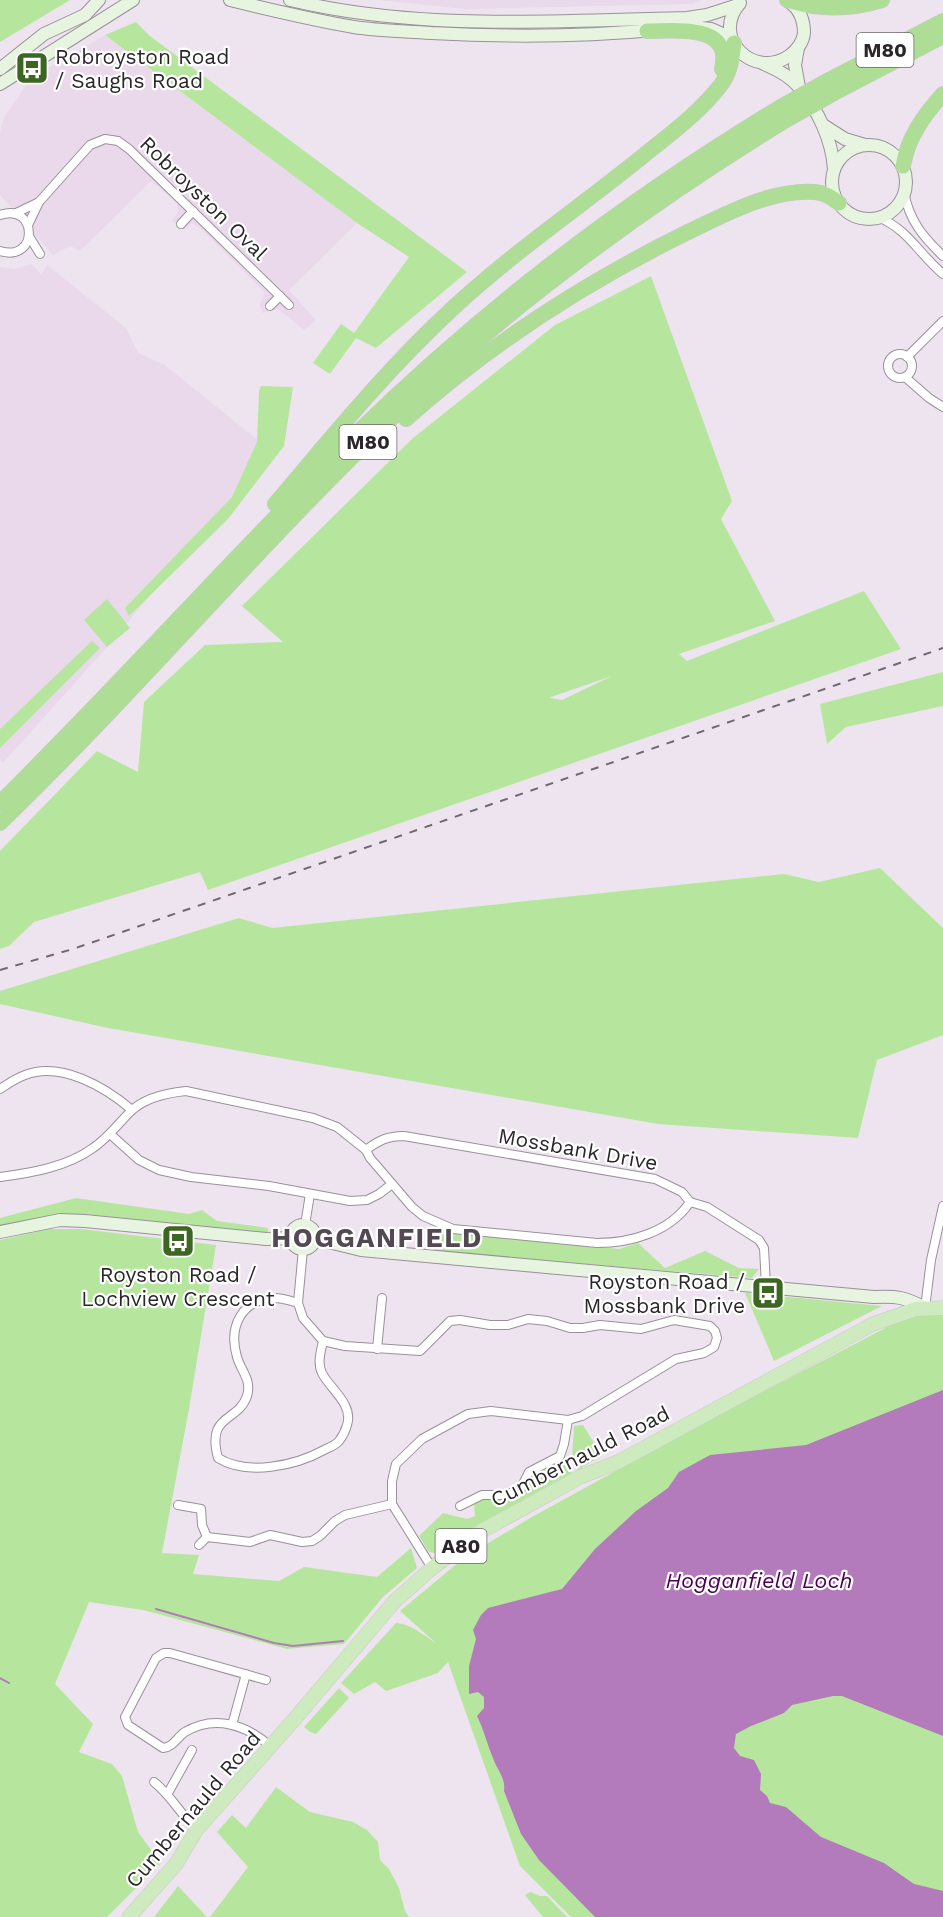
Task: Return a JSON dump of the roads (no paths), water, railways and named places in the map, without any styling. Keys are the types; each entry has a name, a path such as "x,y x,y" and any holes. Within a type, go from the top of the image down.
{"highway":[{"path":"787,0 810,6 847,8 882,0"},
{"name":"M80","path":"0,803 359,431 504,300 633,203 720,144 783,114 943,21"},
{"path":"647,31 699,32 712,37 720,46 724,59 710,96"},
{"name":"M80","path":"831,87 943,36"},
{"path":"191,605 350,416 431,329 498,267 629,168 710,96 725,78 730,63 732,41"},
{"path":"903,166 915,131 943,94"},
{"name":"M80","path":"0,823 371,439 427,386 512,313 633,220 783,114"},
{"path":"246,568 440,390 516,333 568,298 672,240 760,201 793,193 816,192 829,196 839,204"}],"main road":[{"name":"Cumbernauld Road","path":"129,1917 176,1864 197,1829 271,1747 394,1602 432,1568 480,1532 580,1477 618,1461 873,1324 901,1312 943,1308"}],"street":[{"path":"0,69 44,34 85,15 99,0"},
{"path":"0,84 133,0"},
{"path":"230,0 357,27 482,36 554,37 700,27 711,29 732,41 747,57 783,73 799,87 822,124 831,149 834,170"},
{"path":"290,0 393,17 483,21 687,18 714,14 741,1"},
{"path":"787,0 795,6 801,17 803,37 795,65 799,87"},
{"path":"732,41 730,24 741,1"},
{"path":"762,63 778,62 798,48"},
{"path":"822,124 845,139 886,149 903,166 906,205 913,221 920,233 943,256"},
{"name":"Robroyston Oval","path":"39,202 90,146 105,140 118,141 129,149 288,305"},
{"path":"865,145 846,153 834,170 832,182 839,204 856,216 878,217 894,208 904,192"},
{"path":"6,212 39,202"},
{"path":"28,225 39,202"},
{"path":"181,224 193,211"},
{"path":"1,252 20,251 40,254 29,236 28,225 23,217 6,212"},
{"path":"878,217 899,228 943,274"},
{"path":"20,251 29,236"},
{"path":"270,306 280,296"},
{"path":"907,357 943,321"},
{"path":"907,357 896,355 890,360 888,367 894,376 905,376 929,398 943,407"},
{"path":"905,376 911,367 907,357"},
{"path":"0,1089 26,1075 45,1071 69,1075 95,1084 132,1110"},
{"path":"0,1177 31,1173 66,1162 92,1149 111,1134 132,1110 165,1093 186,1091 312,1118 338,1127 366,1150 370,1158 412,1207 423,1216 453,1229 597,1243 619,1243 657,1229 681,1215 690,1202"},
{"path":"111,1134 139,1160 159,1170 201,1178 269,1186 350,1201 367,1200 392,1184"},
{"name":"Mossbank Drive","path":"366,1150 378,1140 390,1136 404,1136 654,1179 682,1192 690,1202 707,1208 759,1240 764,1248 766,1286"},
{"path":"305,1225 310,1194"},
{"path":"316,1239 361,1250 903,1298 925,1308 931,1260 943,1206"},
{"path":"0,1232 60,1220 266,1239 291,1238"},
{"path":"305,1225 314,1230 316,1239 312,1246 303,1249 297,1247 291,1238 296,1227 305,1225"},
{"path":"303,1249 298,1303 303,1318 314,1333 324,1341 345,1346 420,1351 450,1321 460,1320 499,1325 528,1319 583,1329 600,1325 641,1329 674,1320 710,1326 715,1331 717,1338 714,1347 704,1353 676,1359 591,1411 568,1420 491,1411 468,1414 422,1439 396,1464 392,1481 392,1504 432,1568"},
{"path":"874,1297 893,1303 901,1312"},
{"path":"298,1303 277,1298 260,1300 249,1306 237,1319 234,1336 236,1356 249,1383 246,1398 219,1425 215,1436 218,1458 228,1464 282,1467 311,1457 339,1442 348,1422 345,1407 336,1390 321,1372 320,1359 324,1341"},
{"path":"377,1349 382,1298"},
{"path":"460,1506 482,1495 505,1496 520,1490 529,1472 560,1456 568,1420"},
{"path":"207,1537 250,1542 270,1535 302,1542 312,1541 345,1515 392,1504"},
{"path":"178,1505 201,1509 202,1525 207,1537"},
{"path":"199,1545 207,1537"},
{"path":"266,1680 164,1653 156,1658 125,1717 128,1725 163,1748 169,1747 182,1734 201,1724 214,1723 232,1725 253,1732 271,1747"},
{"path":"232,1725 246,1674"},
{"path":"168,1793 192,1750"},
{"path":"154,1782 168,1793 184,1818 197,1829"}],"water":[{"name":"Hogganfield Loch","path":"943,1390 943,1736 842,1696 833,1696 792,1705 784,1713 751,1726 736,1734 734,1748 740,1756 754,1760 761,1774 760,1790 767,1796 770,1803 786,1807 821,1837 884,1863 914,1884 943,1891 943,1917 595,1917 539,1860 521,1834 504,1791 502,1778 477,1716 484,1708 484,1697 478,1692 469,1694 469,1666 476,1639 473,1630 481,1615 488,1608 562,1589 595,1549 636,1511 668,1488 679,1472 710,1455 806,1445"}],"waterway":[{"path":"156,1609 274,1643 293,1646 343,1641"},
{"path":"0,1678 9,1683"}],"railway":[{"path":"0,970 73,949 943,648"}],"place":[{"name":"Robroyston Road / Saughs Road","path":"32,68"},
{"name":"Royston Road / Lochview Crescent","path":"178,1241"},
{"name":"Royston Road / Mossbank Drive","path":"768,1293"}],"district":[{"name":"HOGGANFIELD","path":"377,1238"}]}
